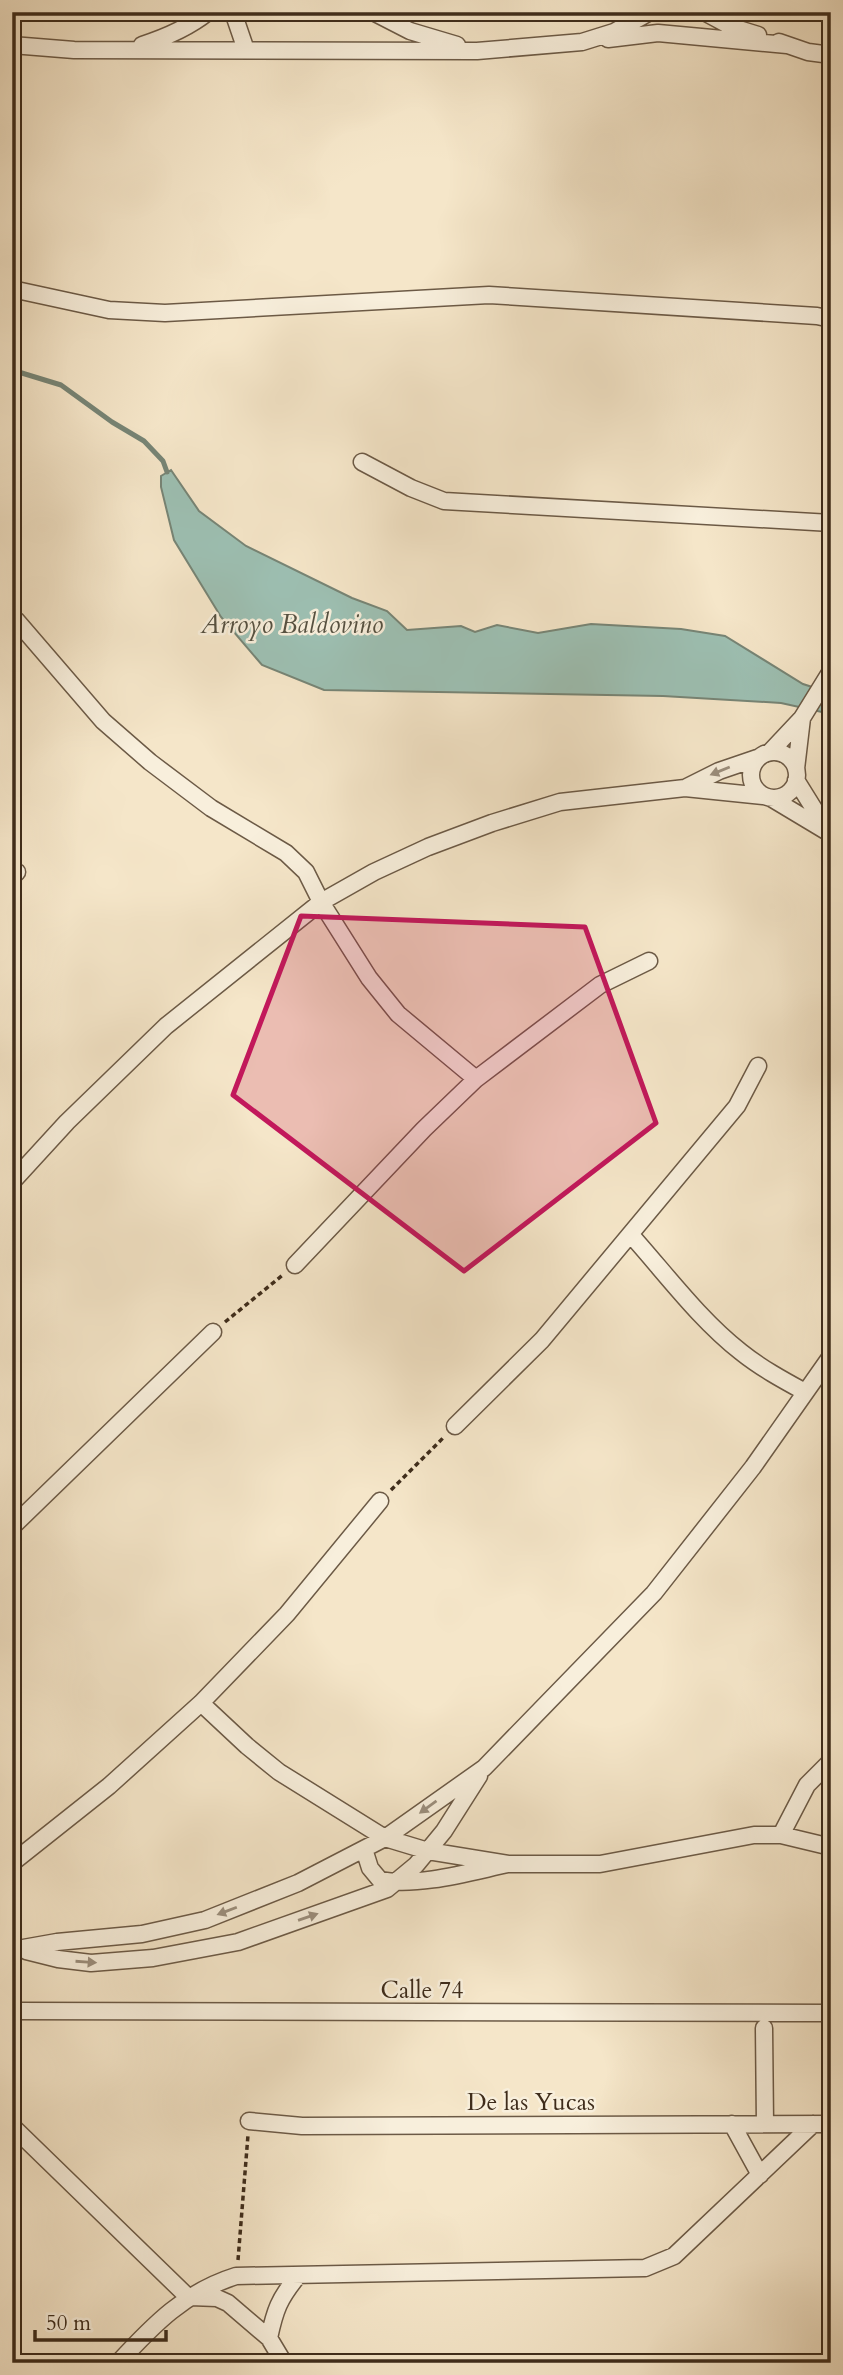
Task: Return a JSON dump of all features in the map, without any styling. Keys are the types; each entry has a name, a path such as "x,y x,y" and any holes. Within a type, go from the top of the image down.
{"street":[{"path":"126,50 167,37 208,12"},
{"path":"233,12 246,50"},
{"path":"373,12 410,31 477,51"},
{"path":"582,42 614,32 650,12"},
{"path":"704,12 732,26 787,45 808,52 831,55"},
{"path":"12,45 74,50 477,51 658,33 787,45"},
{"path":"12,289 109,310 165,313 489,295 831,319"},
{"path":"362,462 411,488 444,501 831,523"},
{"path":"16,620 103,721 150,762 211,808 286,853 306,872 321,902 369,978 398,1014 476,1079"},
{"path":"829,674 802,718 763,755 750,774 751,783 767,797 829,832"},
{"path":"12,1182 67,1122 166,1026 321,902 374,872 492,823 560,802 685,788 767,797 785,795 791,790 796,775 802,718"},
{"path":"685,788 719,771 763,755 783,754 793,763 796,775 829,832"},
{"path":"295,1265 415,1138 476,1079 600,985 649,961"},
{"path":"455,1426 542,1340 631,1235 737,1105 758,1066"},
{"path":"631,1235 697,1310 739,1351 768,1372 805,1392"},
{"path":"14,1521 213,1332"},
{"path":"16,1950 57,1942 142,1934 205,1920 298,1884 385,1838 484,1768 654,1593 753,1467 831,1356"},
{"path":"12,1863 109,1786 201,1703 287,1614 380,1501"},
{"path":"201,1703 279,1772 385,1838 428,1851 508,1864 600,1864 754,1835 781,1835 831,1847"},
{"path":"781,1835 807,1785 831,1761"},
{"path":"16,1950 91,1964 153,1958 237,1942 387,1889 416,1865 444,1832 484,1768"},
{"path":"364,1849 370,1868 380,1880 395,1883 457,1875 508,1864"},
{"name":"Calle 74","path":"12,2011 831,2013"},
{"path":"764,2028 765,2124"},
{"name":"De las Yucas","path":"249,2121 302,2126 831,2124"},
{"path":"732,2124 760,2175"},
{"path":"118,2363 150,2329 188,2297 236,2276 297,2277 645,2268 674,2256 813,2124"},
{"path":"12,2126 188,2297 217,2298 228,2304 269,2338 284,2363"},
{"path":"269,2338 275,2308 297,2277"}],"path":[{"path":"213,1332 295,1265"},
{"path":"380,1501 455,1426"},
{"path":"236,2276 249,2121"}],"highlighted area":[{"path":"301,916 585,927 656,1123 464,1271 233,1095"}],"water":[{"name":"Arroyo Baldovino","path":"171,470 199,511 246,546 352,598 387,611 407,630 461,626 475,632 497,625 538,633 591,624 681,629 725,636 803,684 831,693 831,714 781,703 663,696 324,690 262,665 221,617 174,540 161,487 161,476"}],"waterway":[{"name":"Arroyo Baldovino","path":"12,370 61,385 112,422 144,441 163,461 167,472"}]}
